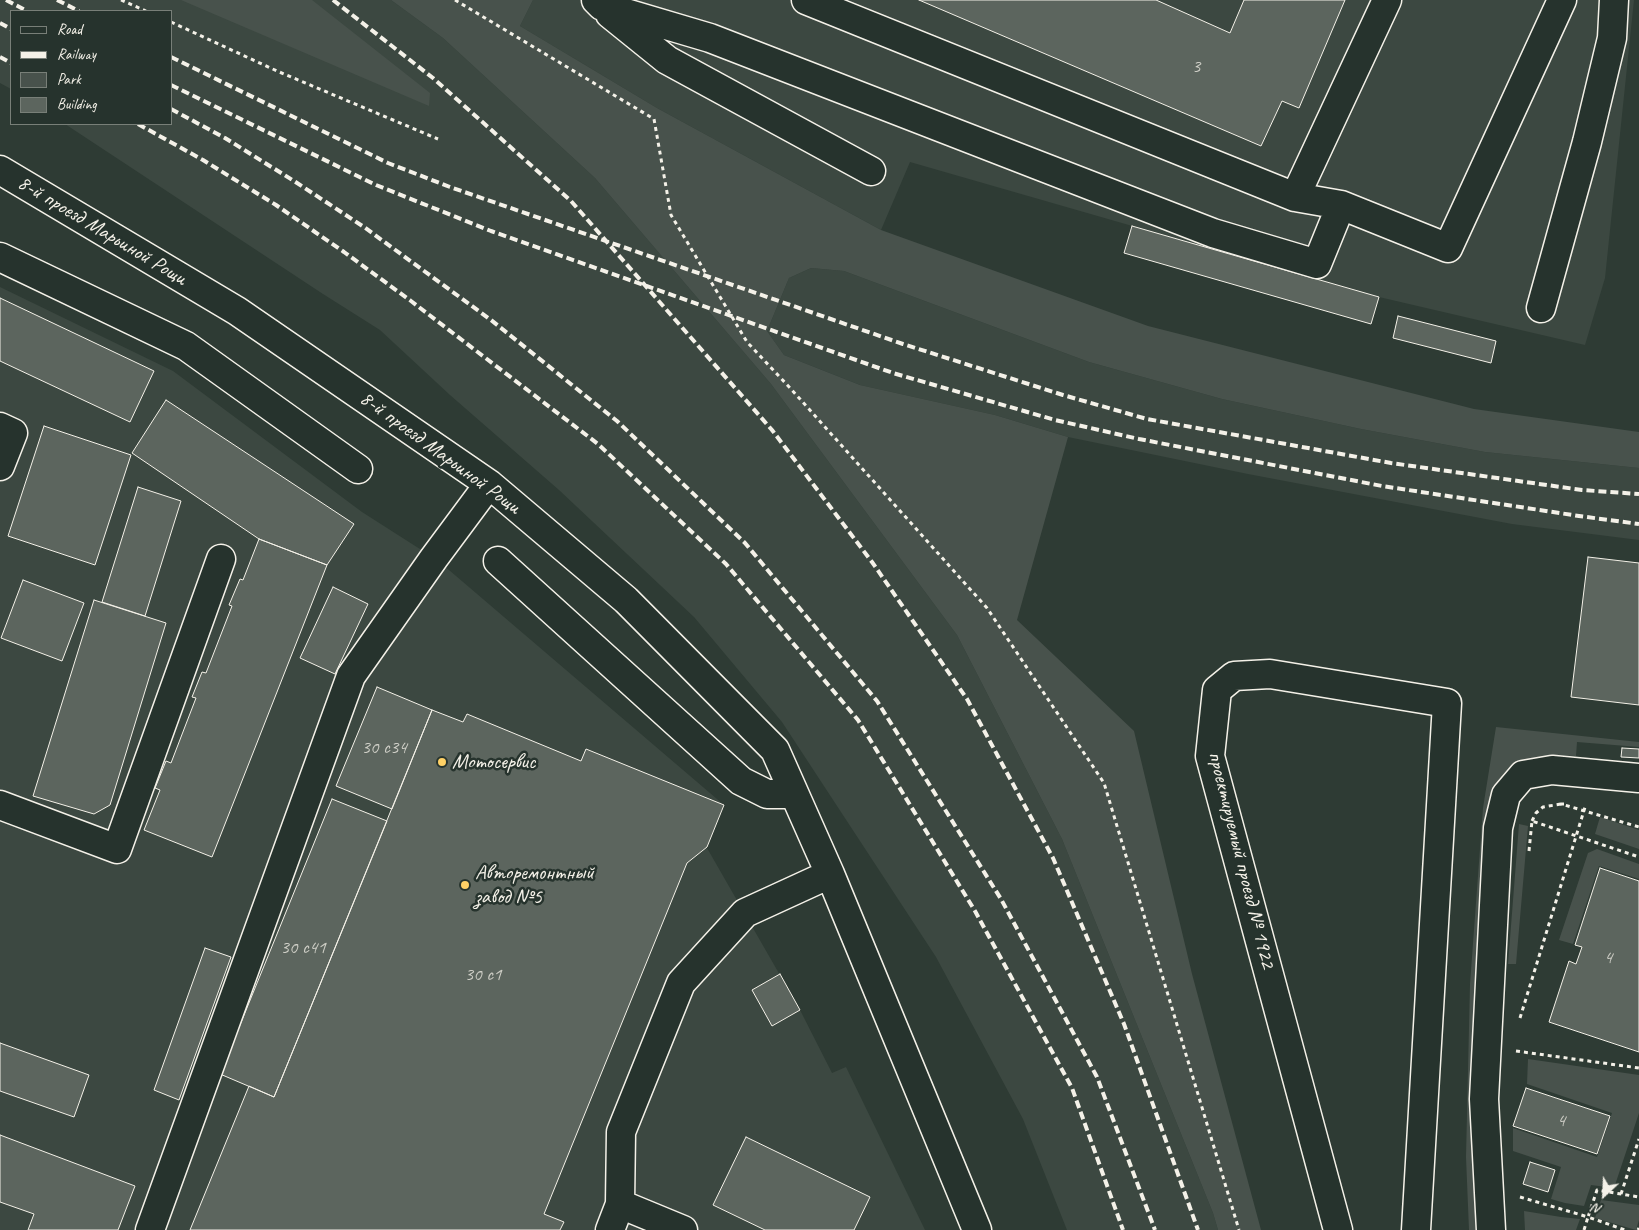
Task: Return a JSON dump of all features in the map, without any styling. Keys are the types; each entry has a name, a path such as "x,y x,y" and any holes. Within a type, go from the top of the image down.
{"street":[{"path":"806,0 1295,197 1341,205 1448,248 1562,0"},
{"path":"1295,197 1387,0"},
{"path":"1541,308 1587,142 1612,38 1614,0"},
{"path":"599,3 710,38 1213,233 1317,264 1341,205"},
{"path":"599,3 667,60 871,171"},
{"name":"8-й проезд Марьиной Рощи","path":"0,170 238,311 489,484 626,600 775,750 830,874 977,1230"},
{"path":"0,257 186,346 358,470"},
{"path":"0,427 13,432 0,466"},
{"path":"150,1230 351,676 489,484"},
{"path":"0,805 118,849 221,559"},
{"path":"498,561 741,781 767,794 794,794"},
{"name":"проектируемый проезд № 1922","path":"1338,1230 1210,756 1217,690 1234,676 1270,674 1448,703 1416,1230"},
{"path":"1491,1230 1484,1099 1498,828 1506,795 1523,775 1552,770 1639,778"},
{"path":"610,1230 620,1204 621,1132 681,983 745,913 830,874"},
{"path":"620,1204 683,1230"}],"path":[{"path":"121,0 144,10"},
{"path":"455,0 654,120 671,215 747,342 987,608 1104,783 1239,1230"},
{"path":"172,22 277,71 438,139"},
{"path":"1561,804 1639,828"},
{"path":"1529,851 1532,822 1536,814 1543,807 1561,804 1595,804"},
{"path":"1519,1022 1586,804"},
{"path":"1532,822 1639,857"},
{"path":"1510,1050 1639,1068"},
{"path":"1621,1194 1639,1139"},
{"path":"1584,1230 1597,1190 1639,1197"},
{"path":"1515,1196 1625,1230"}],"shaded area":[{"path":"0,0 391,0 443,38 595,178 771,384 957,635 1062,839 1213,1213 1218,1230 1067,1230 1023,1119 936,957 782,722 694,617 559,490 450,395 380,330 67,125 172,125 172,10 10,10 10,88 0,83"},
{"path":"533,0 1634,0 1605,278 1585,345 1379,297 910,162 881,230 657,108 520,26"},
{"path":"811,268 844,271 1089,362 1222,399 1361,429 1485,452 1639,468 1639,540 1512,524 1248,474 1068,437 995,415 860,385 784,355 767,331 789,278"},
{"name":"Авторемонтный завод №5","path":"0,287 173,371 362,512 434,558 724,805 707,848 800,1010 832,1073 846,1067 925,1230 0,1230"}],"green space":[{"path":"181,0 312,0 430,93 429,106"},
{"path":"391,0 533,0 520,26 657,108 881,230 1148,326 1474,409 1639,432 1639,468 1485,452 1361,429 1222,399 1089,362 844,271 811,268 789,278 767,331 784,355 860,385 995,415 1068,437 1017,620 1134,731 1192,974 1261,1230 1218,1230 1213,1213 1062,839 957,635 771,384 595,178 443,38"},
{"path":"1496,727 1639,742 1639,747 1577,742 1576,756 1555,755 1535,758 1514,768 1479,1230 1469,1230 1466,1157 1470,984 1483,808"},
{"path":"1600,817 1639,830 1639,849 1595,834"},
{"path":"1519,824 1528,826 1516,964 1508,964"},
{"path":"1597,849 1639,864 1639,879 1599,866 1573,944 1559,940 1588,853"},
{"path":"1528,1059 1639,1075 1639,1113 1614,1188 1591,1185 1584,1206 1551,1199 1561,1167 1513,1151 1513,1128 1597,1157 1612,1113 1527,1084"},
{"path":"1601,1200 1639,1205 1639,1220 1636,1230 1595,1218"},
{"path":"1524,1211 1580,1219 1576,1230 1525,1230"}],"building":[{"path":"919,0 1156,0 1230,33 1244,0 1345,0 1299,108 1282,101 1261,146"},
{"path":"1132,226 1379,297 1371,324 1124,253"},
{"path":"0,298 154,371 130,422 0,361"},
{"path":"1398,316 1496,341 1491,363 1393,338"},
{"path":"166,400 354,524 327,565 259,539 132,453"},
{"path":"44,426 131,455 95,565 8,536"},
{"path":"138,487 181,501 145,616 102,602"},
{"path":"259,539 327,565 212,857 144,830 160,790 155,788 166,761 171,763 196,698 192,697 202,672 206,673 232,606 229,605 240,579 243,580"},
{"path":"1588,557 1639,563 1639,705 1571,697"},
{"path":"23,580 84,603 62,661 1,638"},
{"path":"333,587 368,604 335,674 300,658"},
{"path":"94,600 166,623 110,805 94,814 33,796"},
{"path":"377,687 432,710 392,809 336,786"},
{"path":"432,710 463,722 467,714 581,761 586,749 724,805 707,847 687,863 544,1214 564,1222 560,1230 190,1230 249,1086 274,1097"},
{"path":"1622,748 1639,749 1639,758 1621,757"},
{"path":"332,799 387,821 274,1097 220,1074"},
{"path":"1600,868 1639,881 1639,1052 1549,1022 1569,961 1576,964 1582,947 1575,945"},
{"path":"205,948 231,957 179,1100 154,1090"},
{"path":"780,974 800,1010 772,1026 752,990"},
{"path":"0,1043 89,1075 74,1117 0,1091"},
{"path":"1526,1088 1610,1116 1597,1154 1513,1126"},
{"path":"0,1135 135,1186 118,1230 28,1230 34,1214 0,1202"},
{"path":"746,1137 870,1197 854,1230 765,1230 713,1205"},
{"path":"1530,1162 1555,1170 1548,1192 1523,1184"}],"railway":[{"path":"6,0 25,10"},
{"path":"57,0 77,10"},
{"path":"333,0 433,78 571,201 772,430 872,562 967,699 1053,858 1124,1024 1198,1230"},
{"path":"0,23 10,28"},
{"path":"0,57 10,62"},
{"path":"172,57 388,163 450,187 903,344 1063,395 1147,419 1391,463 1582,490 1639,494"},
{"path":"172,85 376,185 491,231 893,373 1055,420 1139,439 1382,486 1639,524"},
{"path":"172,110 225,138 364,227 491,320 617,421 745,543 877,701 1001,899 1097,1077 1155,1230"},
{"path":"140,125 203,160 276,205 411,301 598,444 726,564 858,720 975,911 1072,1088 1123,1230"}],"place":[{"name":"Мотосервис","path":"442,762"},
{"name":"Авторемонтный завод №5","path":"465,885"}]}
